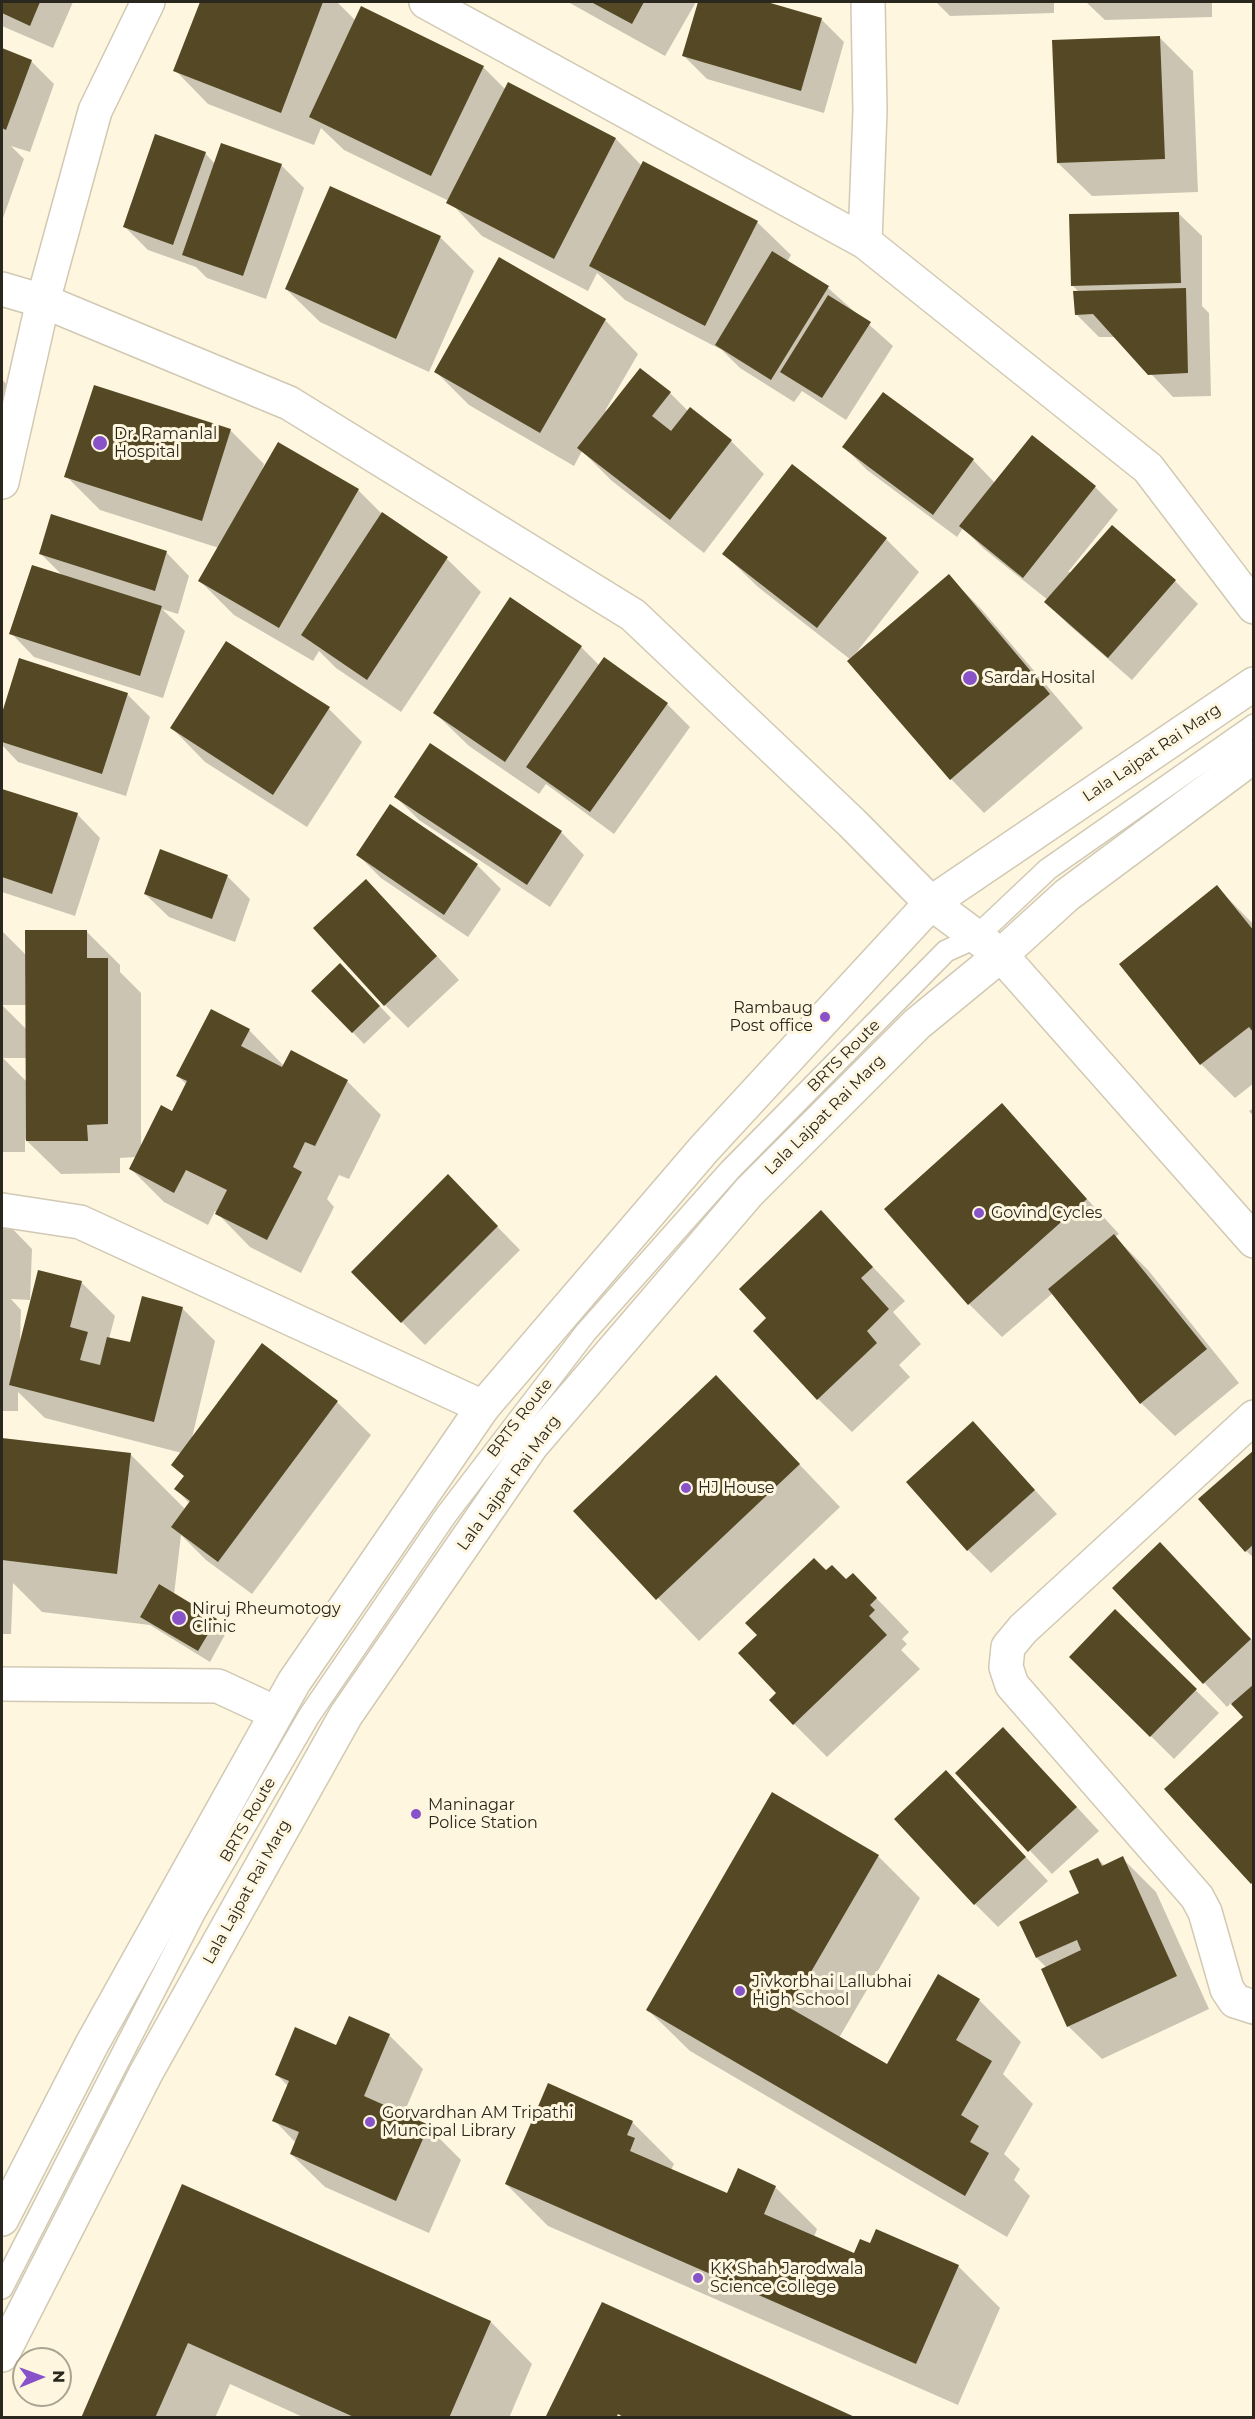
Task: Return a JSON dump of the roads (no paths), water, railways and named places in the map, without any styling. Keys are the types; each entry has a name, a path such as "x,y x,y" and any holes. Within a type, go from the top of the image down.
{"street":[{"path":"2,483 43,301 95,111 148,2"},
{"path":"426,2 865,242 1148,468 1254,607"},
{"path":"865,242 870,111 868,2"},
{"path":"2,290 43,301 289,403 633,615 852,823 931,903 988,946 1254,1241"},
{"name":"Lala Lajpat Rai Marg","path":"2,2219 92,2044 294,1682 483,1407 704,1149 931,903 1254,684"},
{"name":"Lala Lajpat Rai Marg","path":"2,2355 146,2073 346,1715 532,1445 749,1192 917,1024 988,946 1067,896 1254,756"},
{"path":"2,1210 80,1222 483,1407"},
{"path":"1254,1416 1023,1629 1008,1647 1006,1667 1012,1685 1197,1897 1205,1912 1227,1989 1235,2001 1254,2007"},
{"path":"2,1684 218,1686 276,1713"}],"lane":[{"name":"BRTS Route","path":"2,2288 195,1912 309,1716 446,1515 586,1332 730,1170 945,951 988,946 1048,869 1254,725"}],"place":[{"name":"Dr. Ramanlal Hospital","path":"100,443"},
{"name":"Sardar Hosital","path":"970,678"},
{"name":"Rambaug Post office","path":"825,1017"},
{"name":"Govind Cycles","path":"979,1213"},
{"name":"HJ House","path":"686,1488"},
{"name":"Niruj Rheumotogy Clinic","path":"179,1618"},
{"name":"Maninagar Police Station","path":"416,1814"},
{"name":"Jivkorbhai Lallubhai High School","path":"740,1991"},
{"name":"Gorvardhan AM Tripathi Muncipal Library","path":"370,2122"},
{"name":"KK Shah Jarodwala Science College","path":"698,2278"}]}
